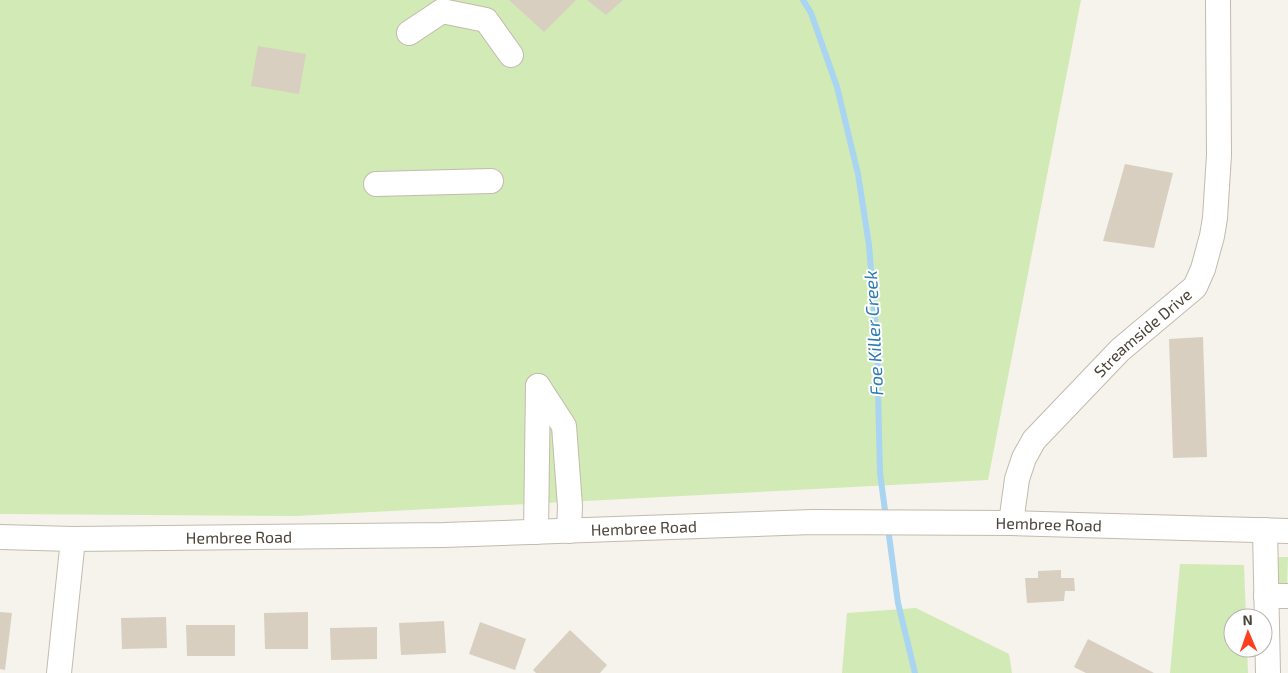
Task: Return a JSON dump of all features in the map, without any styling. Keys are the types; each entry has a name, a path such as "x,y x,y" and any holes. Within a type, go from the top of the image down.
{"street":[{"name":"Streamside Drive","path":"1011,523 1017,479 1024,458 1034,440 1120,350 1195,287 1203,269 1215,218 1219,155 1218,0"},
{"path":"409,32 442,11 486,20 510,55"},
{"path":"376,184 492,181"},
{"path":"536,532 538,386 564,426 570,506 569,531"},
{"name":"Hembree Road","path":"0,537 73,539 444,535 813,522 1011,523 1288,531"},
{"path":"1264,530 1277,596 1268,673"},
{"path":"59,673 73,539"}],"green space":[{"path":"0,0 1081,0 988,480 295,516 0,514"},
{"path":"1276,557 1288,557 1287,587 1276,579"},
{"path":"1180,564 1244,565 1246,608 1223,608 1223,658 1247,658 1248,673 1170,673"},
{"path":"916,608 1009,654 1012,673 842,673 847,613"}],"building":[{"path":"509,0 576,0 544,32"},
{"path":"587,0 623,0 606,15"},
{"path":"258,46 306,54 299,94 251,86"},
{"path":"1125,164 1173,173 1154,248 1103,241"},
{"path":"1203,337 1207,457 1173,458 1169,339"},
{"path":"1061,570 1061,578 1074,578 1075,591 1065,591 1064,601 1027,603 1025,578 1038,578 1038,571"},
{"path":"0,612 12,613 5,670 0,669"},
{"path":"308,612 308,649 265,649 264,613"},
{"path":"166,617 167,648 122,649 121,618"},
{"path":"444,621 446,653 401,655 399,623"},
{"path":"480,622 526,639 515,670 469,654"},
{"path":"186,625 235,625 235,656 187,656"},
{"path":"377,627 377,659 331,660 330,628"},
{"path":"570,630 607,665 600,673 536,673 533,670"},
{"path":"1088,639 1154,673 1086,673 1074,667"}],"waterway":[{"name":"Foe Killer Creek","path":"803,0 811,13 837,87 858,174 869,245 877,347 880,473 886,518"},
{"name":"Foe Killer Creek","path":"888,528 898,603 915,673"}]}
